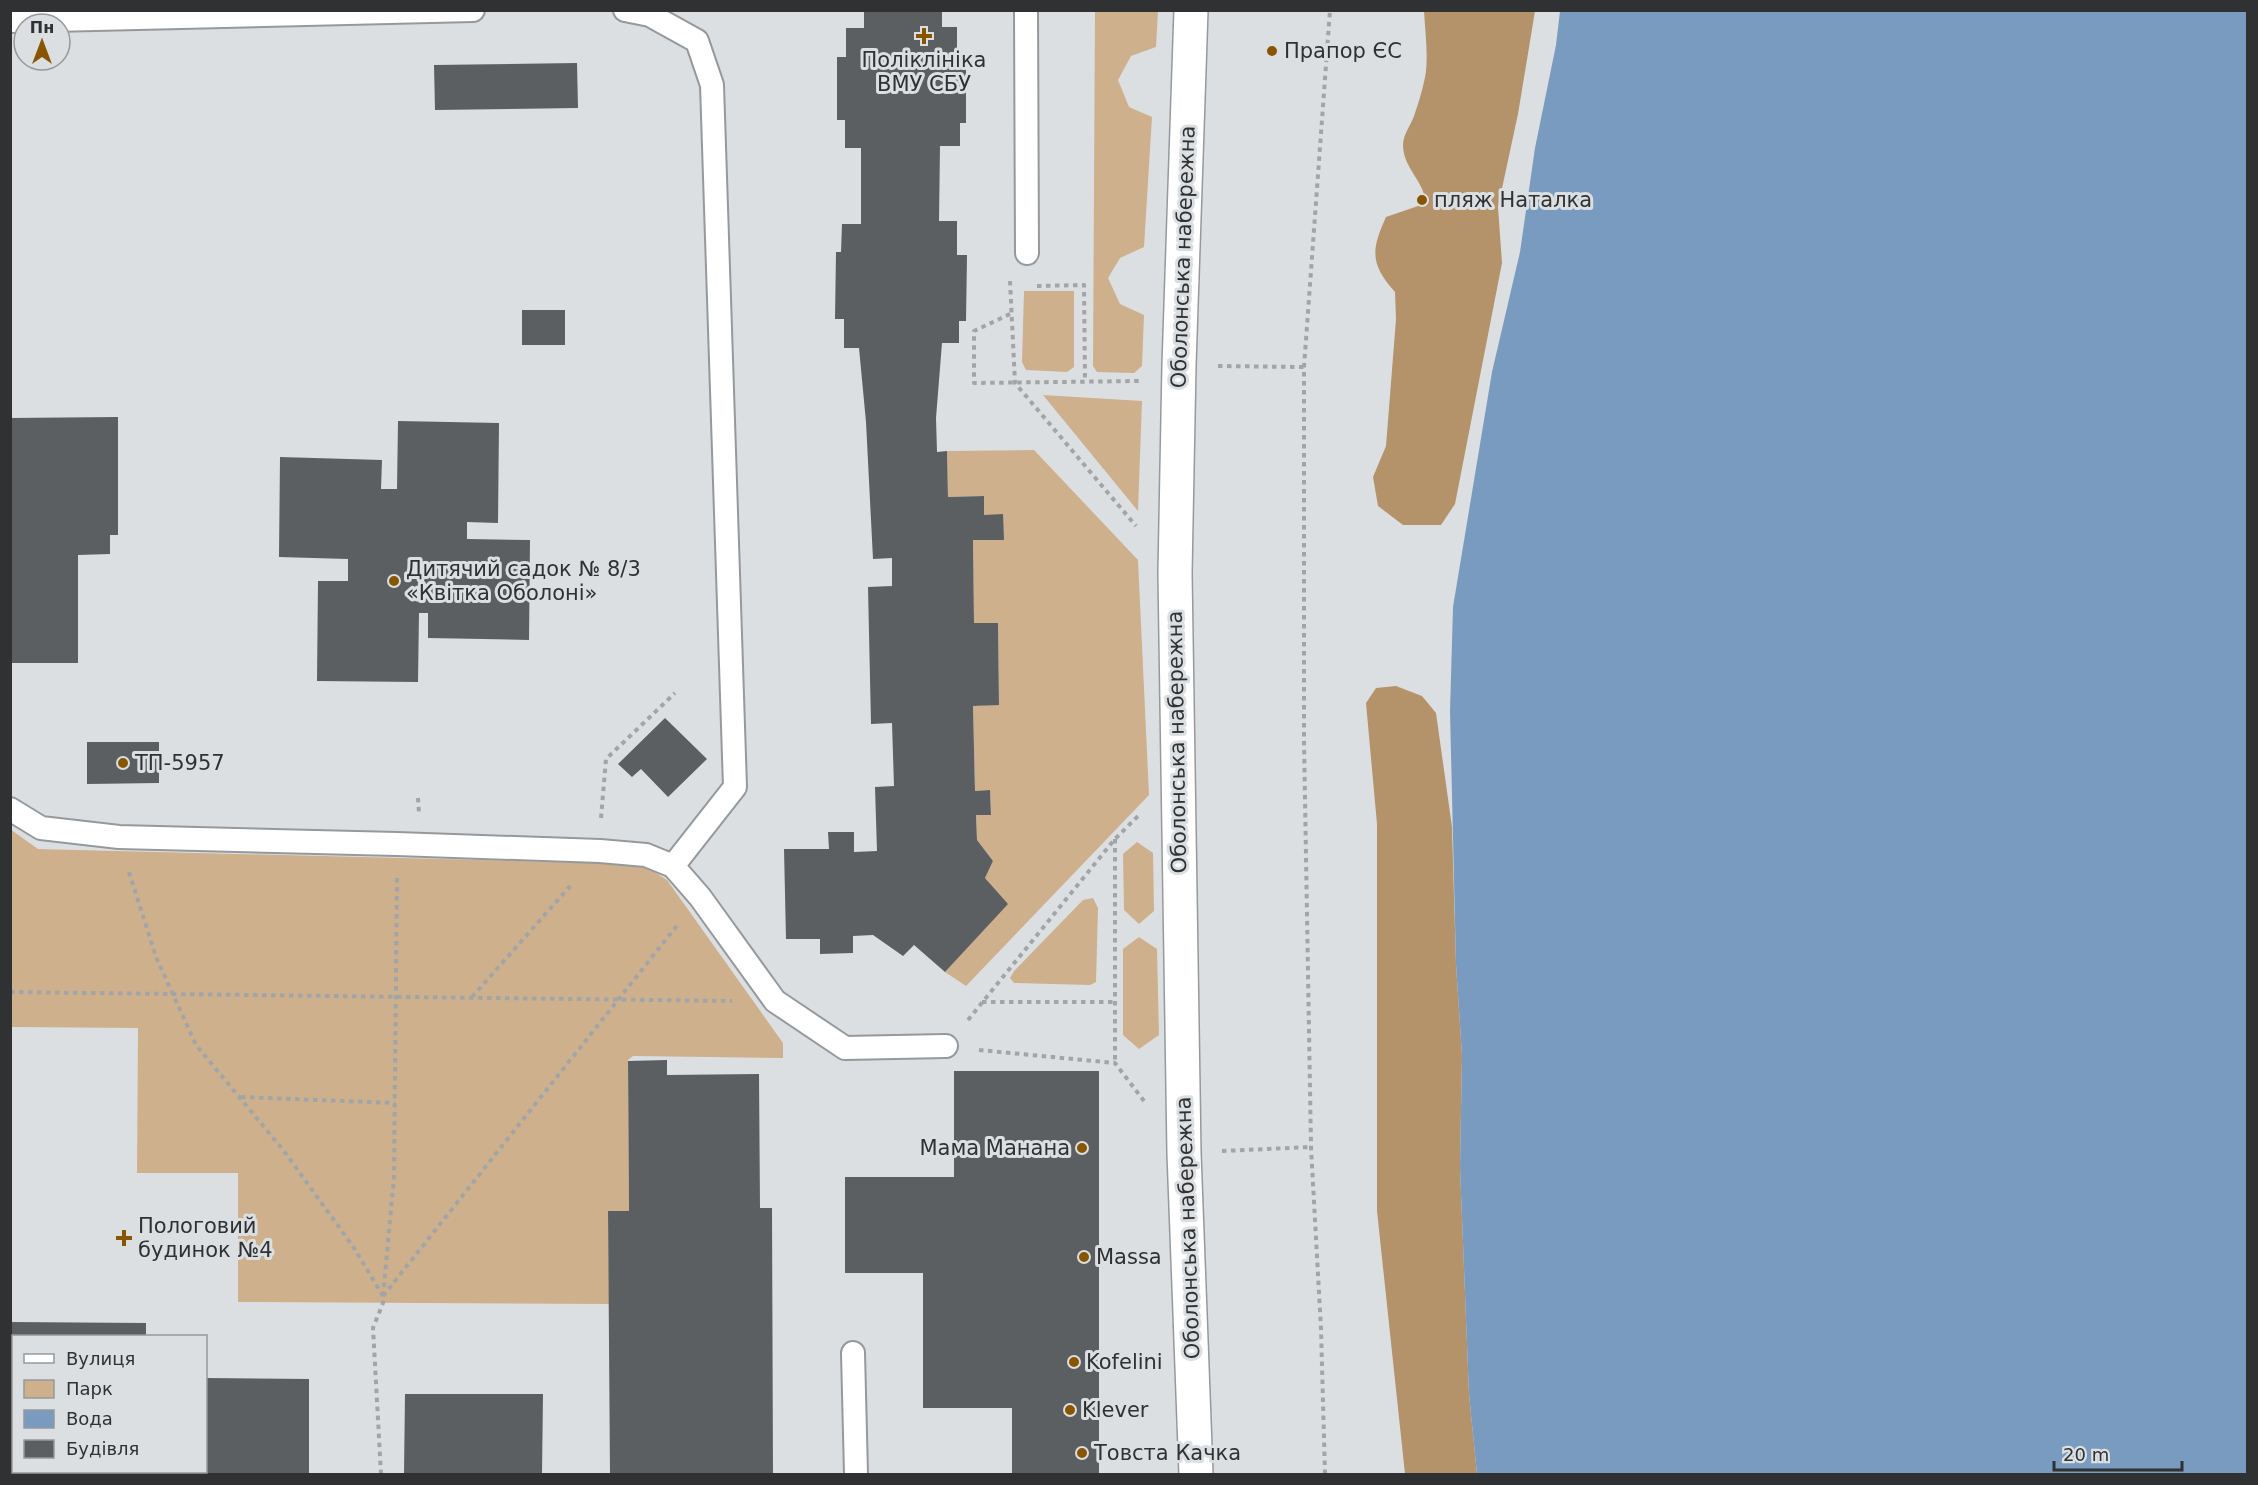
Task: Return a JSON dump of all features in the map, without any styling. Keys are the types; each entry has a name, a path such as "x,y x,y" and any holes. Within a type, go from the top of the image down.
{"street":[{"name":"Оболонська набережна","path":"1191,10 1179,365 1175,573 1178,776 1198,1152 1196,1474"}],"lane":[{"path":"10,21 473,10"},
{"path":"625,10 650,15 697,41 712,85 735,787 673,866"},
{"path":"1026,10 1028,253"},
{"path":"10,809 41,828 119,837 397,844 646,855 673,866 700,897 775,1001 845,1048 946,1046"},
{"path":"854,1353 856,1474"}],"path":[{"path":"1325,1474 1321,1329 1311,1147 1305,740 1305,367 1330,10"},
{"path":"1031,286 1084,285 1085,382"},
{"path":"1010,286 1021,286"},
{"path":"1010,314 974,331 974,383 1151,381 1179,365 1305,367"},
{"path":"1015,383 1137,528"},
{"path":"601,818 606,759 675,693"},
{"path":"946,1046 1115,839 1178,776"},
{"path":"418,798 419,816"},
{"path":"119,837 156,957 196,1045 284,1150 354,1248 382,1296"},
{"path":"1115,839 1115,1063"},
{"path":"381,1474 373,1328 383,1303 394,1177 397,844"},
{"path":"472,998 600,852"},
{"path":"382,1296 700,897"},
{"path":"10,992 775,1001"},
{"path":"982,1002 1115,1002"},
{"path":"946,1046 1115,1063 1198,1152 1311,1147"},
{"path":"240,1097 395,1103"}],"green space":[{"path":"1095,11 1158,11 1156,47 1131,56 1118,80 1129,107 1152,117 1144,247 1120,258 1108,278 1120,304 1144,315 1142,366 1134,373 1097,372 1093,366"},
{"path":"1024,291 1074,291 1074,367 1067,372 1026,370 1022,362"},
{"path":"1043,395 1142,401 1138,511"},
{"path":"1034,450 1138,560 1149,795 966,986 945,972 1007,904 985,878 993,861 977,840 976,815 991,814 990,790 975,791 973,706 999,704 998,623 974,623 973,540 1003,540 1003,515 984,515 984,496 948,497 947,451"},
{"path":"10,829 38,849 642,864 667,880 783,1043 783,1058 633,1056 628,1060 629,1211 608,1211 609,1304 238,1302 238,1173 137,1173 138,1028 11,1027"},
{"path":"1137,842 1153,853 1154,911 1139,924 1124,910 1123,854"},
{"path":"1093,898 1098,908 1096,982 1090,985 1014,983 1010,978 1014,971 1083,900"},
{"path":"1139,937 1157,949 1159,1035 1139,1049 1123,1035 1123,949"}],"shaded area":[{"path":"1424,11 1535,11 1518,114 1498,207 1502,263 1455,504 1441,525 1403,525 1378,506 1373,477 1386,446 1396,319 1395,292 1377,265 1376,248 1386,217 1418,206 1425,197 1406,160 1403,146 1426,71"},
{"path":"1396,686 1422,696 1436,713 1452,827 1456,964 1462,1055 1460,1167 1469,1394 1477,1474 1405,1474 1377,1211 1377,824 1366,703 1376,688"}],"water":[{"path":"1560,11 2247,11 2247,1474 1477,1474 1469,1394 1460,1167 1462,1055 1456,964 1450,711 1453,607 1492,372 1520,252 1535,148 1556,45"}],"building":[{"path":"864,10 942,10 942,27 957,27 957,58 966,58 966,123 960,123 960,146 940,146 939,221 957,221 957,255 967,255 966,321 959,321 959,343 942,343 936,418 937,452 947,451 948,497 984,496 984,515 1003,514 1004,540 973,540 974,623 998,623 999,705 973,706 975,791 990,790 991,815 976,815 977,840 993,861 985,878 1008,904 945,972 914,945 903,956 873,935 853,936 853,953 820,954 820,939 786,939 784,849 829,849 828,832 854,832 854,852 877,851 875,787 894,786 892,723 871,724 868,587 892,586 892,558 873,559 866,422 859,348 844,348 844,319 835,319 836,252 841,252 842,224 861,224 861,148 845,148 845,120 837,120 837,57 846,57 846,28 864,28"},
{"path":"577,63 578,108 435,110 434,65"},
{"path":"522,310 565,310 565,345 522,345"},
{"path":"118,417 118,535 110,535 110,554 78,555 78,663 10,663 10,418"},
{"path":"398,421 499,423 498,523 467,522 467,539 530,540 529,640 428,638 428,613 419,613 418,682 317,681 318,581 348,581 348,559 279,557 280,457 382,460 381,489 397,489"},
{"path":"665,718 707,759 668,797 641,769 632,777 618,764"},
{"name":"ТП-5957","path":"87,742 159,742 159,783 87,784"},
{"path":"667,1060 667,1075 759,1074 760,1208 772,1208 773,1474 610,1474 608,1211 629,1211 628,1061"},
{"path":"954,1071 1099,1071 1099,1474 1012,1474 1012,1408 923,1408 923,1273 845,1273 845,1177 954,1177"},
{"path":"10,1322 146,1323 146,1335 12,1335 12,1410 10,1410"},
{"path":"207,1378 309,1379 309,1474 112,1474 207,1473"},
{"path":"405,1394 543,1394 542,1474 404,1474"}],"place":[{"name":"Поліклініка ВМУ СБУ","path":"924,36"},
{"name":"Прапор ЄС","path":"1272,51"},
{"name":"пляж Наталка","path":"1422,200"},
{"name":"Дитячий садок № 8/3 «Квітка Оболоні»","path":"394,581"},
{"name":"ТП-5957","path":"123,763"},
{"name":"Мама Манана","path":"1082,1148"},
{"name":"Пологовий будинок №4","path":"124,1238"},
{"name":"Massa","path":"1084,1257"},
{"name":"Kofelini","path":"1074,1362"},
{"name":"Klever","path":"1070,1410"},
{"name":"Товста Качка","path":"1082,1453"}]}
